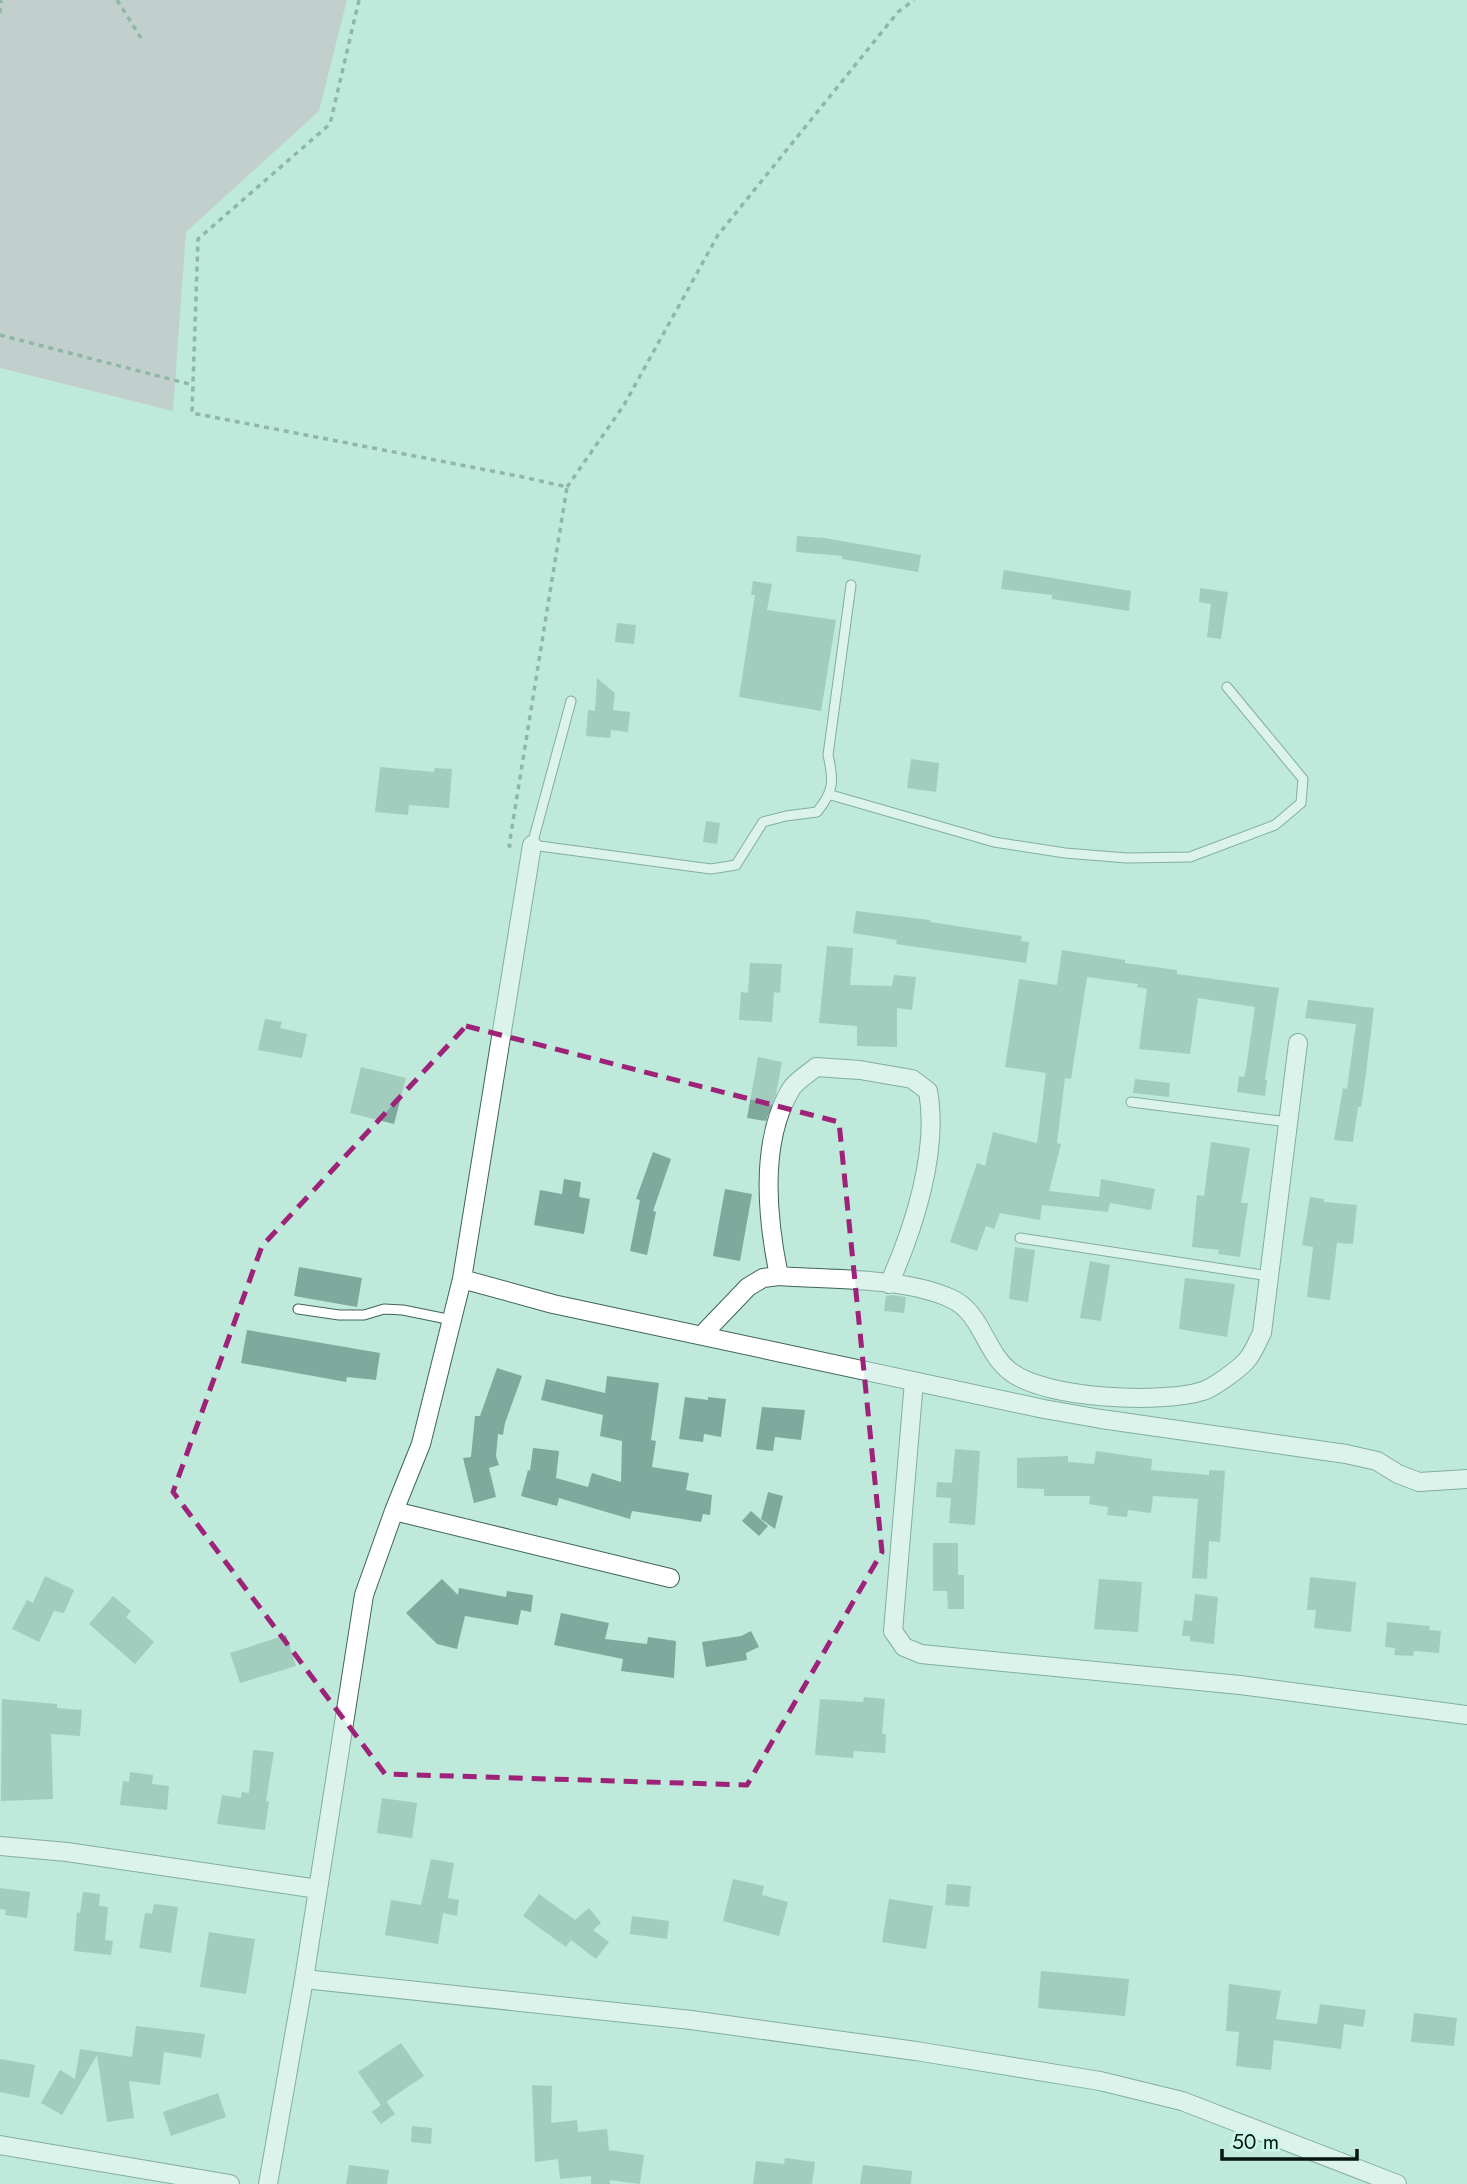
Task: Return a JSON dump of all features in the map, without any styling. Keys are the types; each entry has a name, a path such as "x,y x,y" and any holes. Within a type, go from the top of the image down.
{"street":[{"path":"268,2184 304,1979 364,1595 421,1444 462,1279 532,845"},
{"path":"702,1335 748,1287 763,1278 779,1276 889,1283 952,1300 970,1312 994,1356 1012,1373 1033,1383 1112,1397 1162,1398 1205,1391 1247,1360 1262,1333 1298,1043"},
{"path":"779,1276 771,1237 768,1170 777,1123 792,1087 816,1068 860,1070 912,1079 928,1091 932,1115 921,1194 905,1249 889,1283"},
{"path":"462,1279 553,1304 1101,1419 1346,1454 1377,1461 1398,1474 1419,1482 1467,1479"},
{"path":"914,1381 893,1631 904,1647 921,1654 1240,1685 1467,1715"},
{"path":"394,1511 670,1578"},
{"path":"0,1846 68,1852 318,1889"},
{"path":"304,1979 691,2020 1100,2081 1182,2101 1397,2184"},
{"path":"0,2145 230,2184"}],"lane":[{"path":"571,701 532,845 711,869 736,865 763,822 817,812 831,795 832,772 828,755 851,584"},
{"path":"831,795 994,842 1065,853 1127,858 1190,857 1275,825 1301,803 1303,779 1227,687"},
{"path":"1131,1102 1288,1122"},
{"path":"1020,1238 1269,1276"},
{"path":"298,1309 339,1315 364,1315 384,1309 403,1310 452,1320"}],"path":[{"path":"0,13 1,0"},
{"path":"117,0 141,38"},
{"path":"359,0 330,124 198,239 192,412 567,487"},
{"path":"532,845 509,846 567,487 624,405 718,235 898,12 914,0"},
{"path":"0,335 192,385"}],"highlighted area":[{"path":"466,1026 839,1122 882,1552 747,1785 385,1774 173,1492 262,1246"}],"shaded area":[{"path":"0,0 347,0 319,111 186,232 173,411 0,368"}],"building":[{"path":"797,536 825,538 921,555 918,572 842,559 842,556 796,552"},
{"path":"1004,570 1131,591 1129,611 1052,599 1052,595 1001,589"},
{"path":"753,581 772,584 767,610 836,620 821,711 739,697 755,595 751,595"},
{"path":"1200,588 1228,592 1221,639 1207,637 1211,604 1199,602"},
{"path":"617,623 636,625 634,644 615,642"},
{"path":"597,678 615,693 613,710 630,712 628,732 611,730 610,738 586,736 588,710 595,711"},
{"path":"911,759 939,763 936,792 907,788"},
{"path":"380,767 434,772 435,768 452,769 449,808 409,805 408,815 375,812"},
{"path":"706,821 720,823 717,844 703,842"},
{"path":"856,911 930,920 1022,936 1021,941 1029,942 1026,963 896,944 897,940 853,933"},
{"path":"827,946 853,948 850,985 892,986 894,975 916,977 912,1010 897,1008 897,1047 857,1046 857,1026 819,1023"},
{"path":"1062,950 1177,970 1177,974 1279,988 1265,1096 1237,1092 1239,1076 1244,1077 1246,1069 1255,1007 1198,998 1190,1054 1139,1049 1147,989 1137,987 1138,984 1087,977 1071,1079 1065,1078 1057,1143 1061,1144 1049,1191 1099,1197 1101,1179 1155,1189 1151,1210 1110,1203 1108,1212 1042,1205 1040,1220 1000,1213 994,1229 986,1226 977,1251 950,1242 977,1163 985,1166 993,1132 1037,1143 1046,1073 1005,1067 1019,979 1057,985"},
{"path":"750,963 782,964 780,993 774,992 772,1022 739,1020 741,992 748,993"},
{"path":"1308,1000 1374,1008 1361,1107 1358,1107 1353,1142 1334,1140 1343,1088 1347,1089 1356,1024 1305,1018"},
{"path":"265,1019 282,1022 280,1028 307,1034 302,1058 258,1050"},
{"path":"758,1057 782,1062 776,1094 766,1121 747,1118"},
{"path":"361,1067 406,1078 394,1124 350,1113"},
{"path":"1135,1079 1170,1083 1169,1097 1133,1093"},
{"path":"1211,1142 1250,1148 1241,1203 1248,1203 1240,1257 1218,1254 1219,1250 1192,1247 1197,1195 1204,1196"},
{"path":"653,1152 671,1159 653,1211 656,1212 647,1255 630,1251 640,1200 636,1199"},
{"path":"564,1179 581,1182 579,1197 590,1199 584,1234 534,1225 540,1190 562,1194"},
{"path":"725,1189 752,1194 740,1261 713,1256"},
{"path":"1310,1197 1324,1199 1324,1202 1357,1205 1353,1244 1337,1243 1330,1300 1307,1297 1313,1247 1302,1245"},
{"path":"1015,1247 1035,1250 1028,1302 1009,1299"},
{"path":"1090,1261 1110,1265 1101,1321 1080,1318"},
{"path":"299,1267 362,1278 357,1307 294,1296"},
{"path":"1185,1278 1235,1284 1227,1337 1179,1329"},
{"path":"886,1296 906,1297 904,1313 884,1311"},
{"path":"247,1330 380,1353 376,1380 347,1377 346,1382 241,1363"},
{"path":"497,1368 522,1376 503,1435 498,1434 496,1456 499,1465 489,1468 496,1497 474,1503 463,1458 471,1457 475,1416 480,1416"},
{"path":"607,1376 659,1383 651,1440 656,1441 652,1467 689,1473 686,1490 712,1495 710,1515 703,1514 701,1522 632,1511 630,1519 559,1498 557,1506 521,1496 528,1470 530,1471 533,1448 559,1451 556,1478 588,1487 592,1473 621,1482 622,1441 600,1436 603,1415 541,1400 546,1379 605,1393"},
{"path":"685,1397 726,1399 721,1437 704,1434 703,1442 679,1439"},
{"path":"762,1407 805,1410 801,1440 775,1437 773,1451 756,1449"},
{"path":"955,1449 980,1451 975,1525 949,1523 951,1498 936,1497 937,1482 952,1483"},
{"path":"1096,1451 1152,1459 1151,1470 1209,1475 1209,1470 1225,1471 1220,1542 1209,1541 1207,1579 1192,1578 1198,1499 1153,1496 1151,1513 1128,1510 1127,1517 1107,1515 1108,1507 1089,1504 1090,1496 1044,1496 1044,1489 1017,1488 1017,1458 1068,1456 1068,1462 1094,1464"},
{"path":"768,1492 783,1496 775,1529 761,1519"},
{"path":"751,1511 768,1526 759,1536 742,1521"},
{"path":"933,1543 958,1543 958,1575 964,1575 964,1609 948,1609 947,1591 933,1591"},
{"path":"45,1576 74,1590 64,1613 54,1611 39,1642 12,1629 27,1600 33,1603"},
{"path":"1310,1577 1356,1582 1351,1632 1314,1628 1316,1610 1307,1610"},
{"path":"442,1579 458,1595 459,1588 506,1597 507,1591 533,1595 531,1612 521,1610 518,1625 465,1616 457,1649 437,1644 406,1613"},
{"path":"1099,1579 1142,1582 1138,1632 1094,1629"},
{"path":"1195,1594 1218,1597 1214,1644 1190,1641 1190,1636 1182,1636 1184,1620 1192,1621"},
{"path":"113,1596 131,1611 126,1617 154,1642 135,1664 89,1624"},
{"path":"561,1613 609,1623 605,1639 647,1644 648,1637 676,1641 674,1678 621,1671 623,1659 554,1645"},
{"path":"1387,1622 1430,1626 1429,1630 1441,1631 1439,1653 1414,1651 1413,1656 1394,1655 1395,1648 1385,1647"},
{"path":"751,1631 759,1647 746,1653 747,1660 706,1667 702,1642 741,1636"},
{"path":"286,1635 296,1666 240,1683 230,1653"},
{"path":"864,1697 885,1699 882,1734 886,1734 885,1753 854,1751 853,1758 815,1755 820,1699 863,1702"},
{"path":"2,1699 57,1704 57,1708 82,1710 80,1736 51,1734 53,1799 1,1801"},
{"path":"253,1750 274,1752 266,1801 269,1802 265,1830 217,1824 222,1795 241,1798 242,1792 249,1793"},
{"path":"130,1772 153,1775 152,1784 169,1786 167,1810 120,1805 123,1781 129,1782"},
{"path":"382,1798 417,1803 412,1838 377,1833"},
{"path":"431,1859 454,1863 448,1898 459,1900 457,1916 443,1913 438,1944 385,1935 391,1900 421,1905"},
{"path":"733,1879 764,1886 762,1895 788,1902 779,1936 723,1921"},
{"path":"947,1884 971,1886 969,1907 945,1905"},
{"path":"0,1888 30,1892 27,1918 5,1915 6,1910 0,1909"},
{"path":"83,1892 100,1894 99,1906 108,1907 105,1940 113,1941 111,1955 74,1951 77,1912 80,1913"},
{"path":"539,1894 575,1920 589,1908 601,1923 593,1930 609,1942 596,1959 571,1940 566,1947 523,1916"},
{"path":"889,1899 933,1906 926,1949 882,1942"},
{"path":"154,1904 178,1907 171,1953 139,1948 145,1913 152,1914"},
{"path":"632,1916 669,1921 667,1939 630,1934"},
{"path":"209,1932 255,1939 246,1994 200,1987"},
{"path":"1041,1971 1129,1979 1125,2016 1038,2008"},
{"path":"1229,1984 1281,1991 1276,2019 1317,2024 1320,2004 1366,2010 1363,2027 1344,2024 1341,2049 1274,2040 1271,2070 1236,2066 1239,2032 1226,2031"},
{"path":"1414,2013 1457,2018 1454,2046 1411,2042"},
{"path":"136,2026 205,2034 201,2058 164,2052 160,2085 129,2081 134,2118 107,2122 97,2055 62,2115 41,2103 60,2070 75,2079 80,2049 132,2057"},
{"path":"401,2043 424,2076 381,2105 358,2072"},
{"path":"0,2059 35,2065 29,2098 0,2092"},
{"path":"532,2085 552,2086 551,2123 577,2120 578,2132 607,2129 609,2150 644,2155 640,2184 610,2180 610,2184 591,2184 591,2176 560,2179 558,2159 535,2162"},
{"path":"218,2093 226,2117 171,2136 163,2112"},
{"path":"386,2101 395,2114 381,2124 372,2112"},
{"path":"412,2126 432,2128 431,2144 411,2142"},
{"path":"785,2158 815,2162 812,2184 753,2184 756,2161 784,2164"},
{"path":"349,2165 389,2170 387,2184 346,2184"},
{"path":"863,2165 912,2171 911,2184 860,2184"}]}
